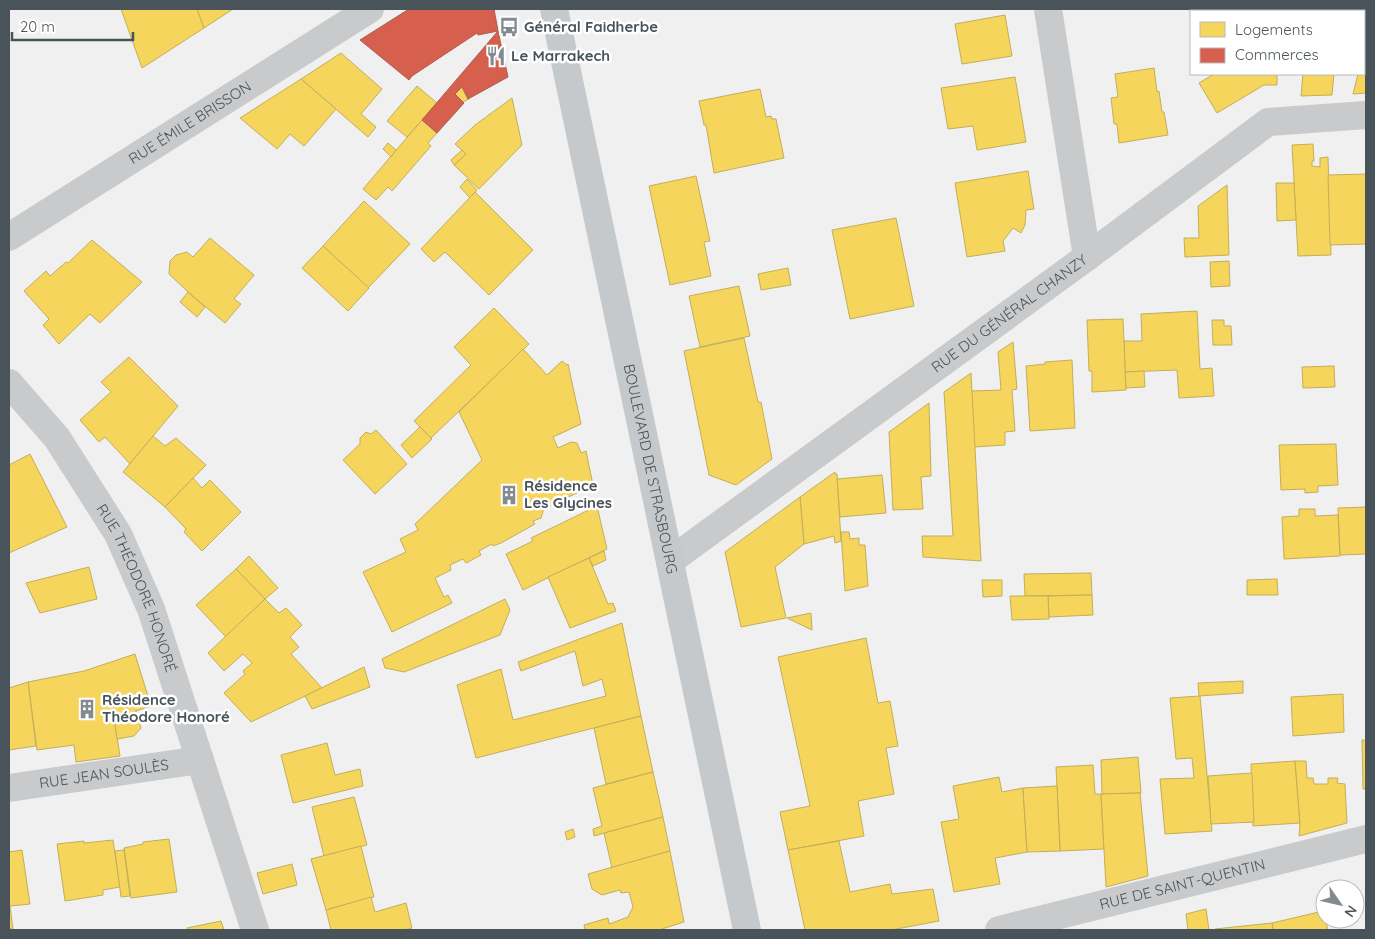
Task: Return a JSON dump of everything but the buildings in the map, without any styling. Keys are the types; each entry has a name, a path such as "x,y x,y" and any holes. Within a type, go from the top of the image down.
{"main road":[{"name":"BOULEVARD DE STRASBOURG","path":"554,9 747,930"}],"street":[{"name":"RUE ÉMILE BRISSON","path":"9,236 370,9"},
{"path":"1048,9 1087,257"},
{"name":"RUE DU GÉNÉRAL CHANZY","path":"670,560 1087,257 1268,122 1366,115"},
{"name":"RUE THÉODORE HONORÉ","path":"9,383 57,438 118,534 151,609 255,930"},
{"name":"RUE JEAN SOULÈS","path":"9,788 200,760"},
{"name":"RUE DE SAINT-QUENTIN","path":"999,930 1366,838"}],"place":[{"name":"Général Faidherbe","path":"509,27"},
{"name":"Le Marrakech","path":"496,56"},
{"name":"Résidence Les Glycines","path":"509,495"},
{"name":"Résidence Théodore Honoré","path":"87,709"}]}
